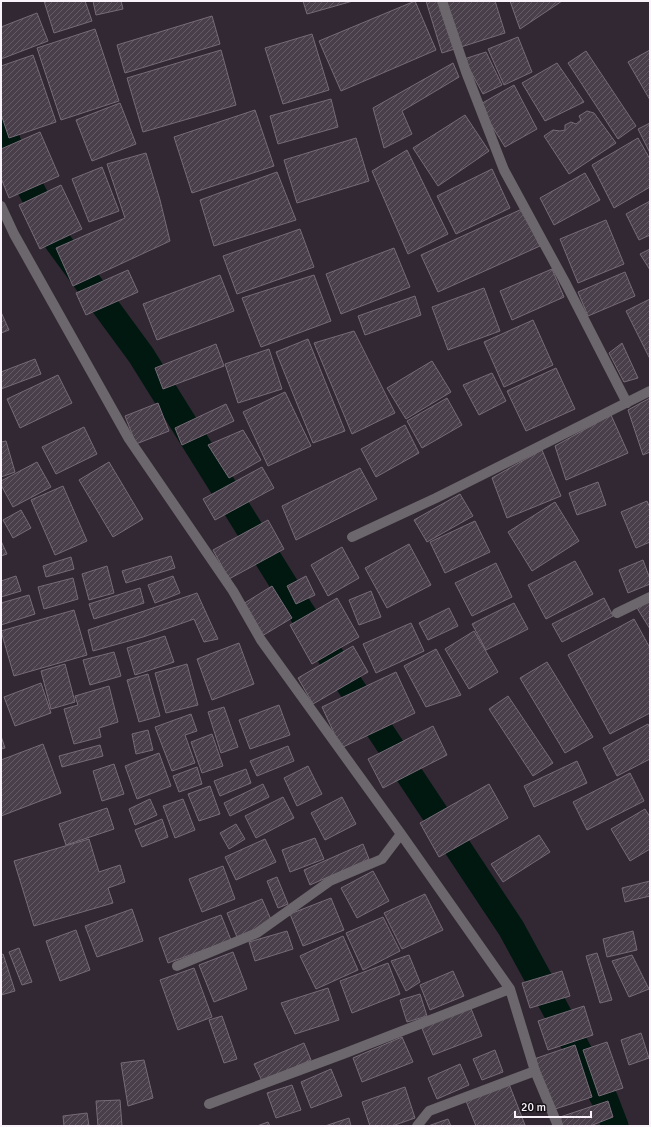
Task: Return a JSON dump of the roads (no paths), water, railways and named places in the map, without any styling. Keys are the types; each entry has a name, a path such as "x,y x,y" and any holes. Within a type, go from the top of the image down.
{"street":[{"path":"442,1 466,72 504,170 566,284 627,403"},
{"path":"1,206 14,234 129,439 232,591 261,640 401,834 510,989 535,1071 558,1126"},
{"path":"352,537 436,498 650,391"},
{"path":"617,613 650,597"},
{"path":"177,966 257,933 330,881 382,858 401,834"},
{"path":"209,1104 344,1054 510,989"},
{"path":"417,1126 429,1111 535,1071"}],"waterway":[{"path":"1,124 9,146 58,242 141,355 300,610 511,928 605,1100 615,1126"}]}
